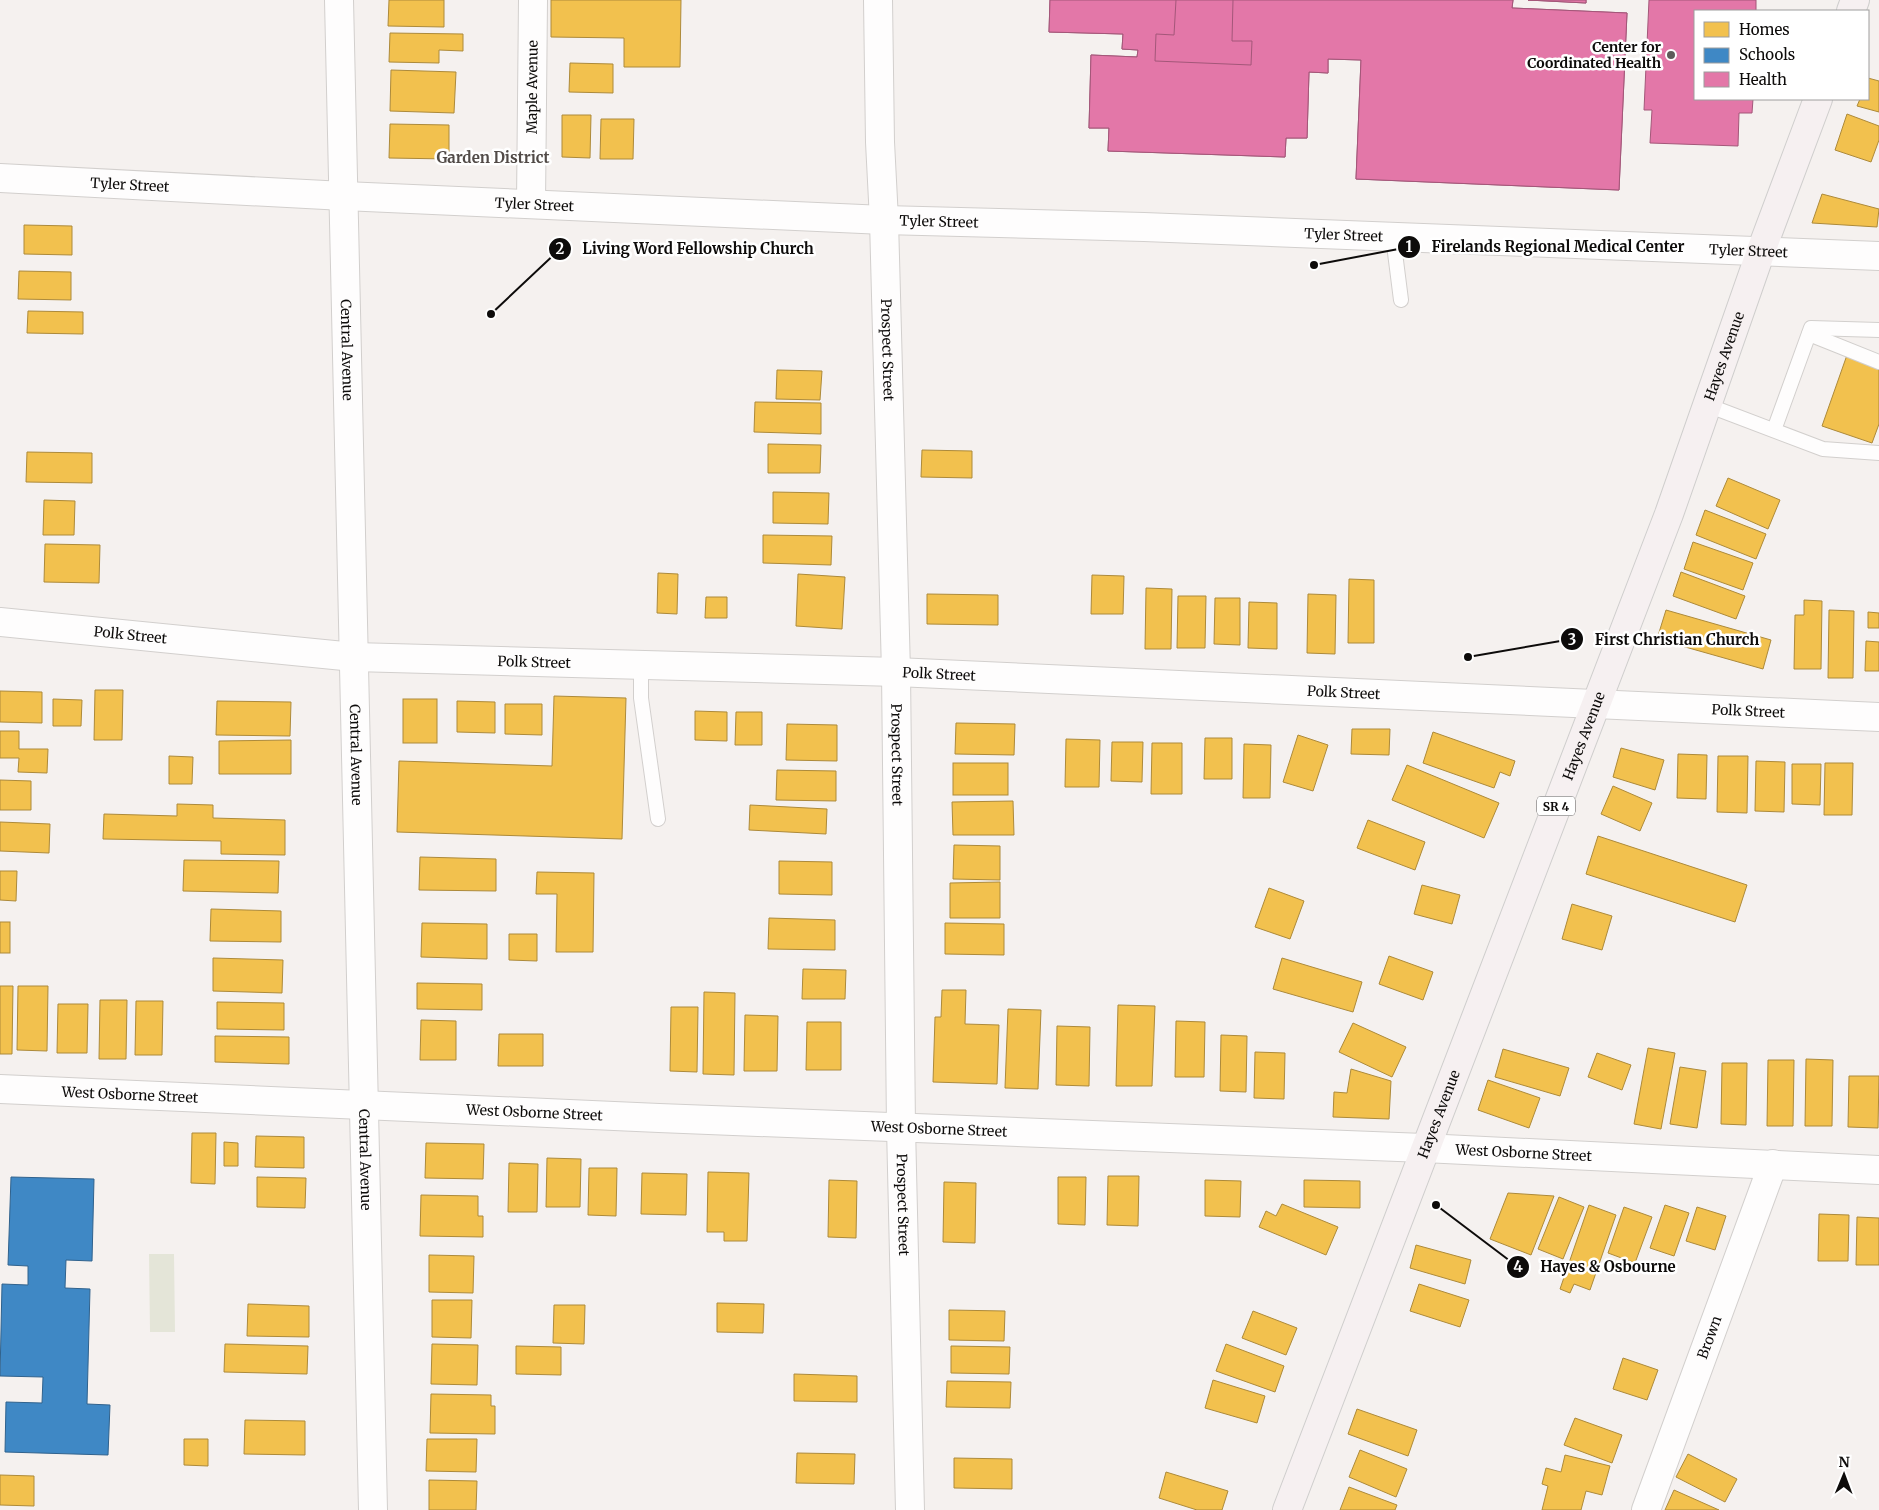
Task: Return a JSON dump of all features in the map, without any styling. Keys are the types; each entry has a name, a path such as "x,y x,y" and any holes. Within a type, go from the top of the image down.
{"main road":[{"name":"Hayes Avenue","path":"1287,1510 1424,1148 1669,514 1761,251 1818,100"}],"street":[{"name":"Central Avenue","path":"339,0 373,1510"},
{"name":"Maple Avenue","path":"532,203 533,0"},
{"name":"Prospect Street","path":"878,0 880,142 884,220 896,672 901,1127 910,1510"},
{"name":"Tyler Street","path":"0,178 344,196 884,220 1134,227 1879,256"},
{"name":"Polk Street","path":"0,622 354,656 896,672 1879,716"},
{"name":"West Osborne Street","path":"0,1089 659,1118 1424,1148 1879,1170"},
{"name":"Brown","path":"1646,1510 1773,1164"}],"lane":[{"path":"1393,237 1401,300"},
{"path":"1774,430 1811,328 1879,330"},
{"path":"1809,334 1879,362"},
{"path":"1707,405 1823,449 1879,452"},
{"path":"641,665 641,698 658,819"}],"shaded area":[{"path":"149,1254 174,1254 175,1332 150,1332"}],"building: Homes":[{"path":"389,0 444,0 444,27 388,26"},
{"path":"551,0 681,0 680,67 624,67 624,38 551,37"},
{"path":"390,33 463,34 463,51 439,50 439,63 389,62"},
{"path":"570,63 613,64 613,93 569,92"},
{"path":"391,70 456,72 454,113 390,111"},
{"path":"1869,78 1879,81 1879,112 1857,106 1860,100 1869,100"},
{"path":"1847,114 1879,126 1879,140 1871,162 1835,150"},
{"path":"562,115 591,115 590,158 562,157"},
{"path":"601,119 634,119 633,159 600,159"},
{"path":"390,124 449,125 449,159 389,158"},
{"path":"1822,194 1879,209 1877,227 1812,223"},
{"path":"24,225 72,226 72,255 24,254"},
{"path":"19,271 71,272 71,300 18,299"},
{"path":"28,311 83,312 83,334 27,333"},
{"path":"1847,355 1879,367 1879,424 1872,443 1822,426"},
{"path":"777,370 822,371 820,400 776,399"},
{"path":"755,402 821,403 821,434 754,432"},
{"path":"768,444 821,445 820,473 768,473"},
{"path":"922,450 972,451 972,478 921,477"},
{"path":"27,452 92,453 92,483 26,482"},
{"path":"1728,478 1780,500 1768,529 1716,506"},
{"path":"773,492 829,493 828,524 773,523"},
{"path":"44,500 75,501 74,535 43,535"},
{"path":"1705,510 1766,534 1756,559 1696,535"},
{"path":"763,535 832,536 831,565 763,563"},
{"path":"1693,542 1753,563 1743,590 1684,569"},
{"path":"45,544 100,545 99,583 44,582"},
{"path":"1681,572 1745,596 1736,619 1673,596"},
{"path":"658,573 678,574 677,614 657,613"},
{"path":"798,574 845,577 842,629 796,626"},
{"path":"1092,575 1124,576 1123,614 1091,614"},
{"path":"1349,579 1374,580 1374,643 1348,643"},
{"path":"1146,588 1172,589 1171,649 1145,649"},
{"path":"927,594 998,595 998,625 927,624"},
{"path":"1308,594 1336,595 1335,654 1307,653"},
{"path":"1178,596 1206,596 1205,648 1177,648"},
{"path":"706,597 727,597 727,618 705,618"},
{"path":"1215,598 1240,598 1240,645 1214,644"},
{"path":"1804,600 1822,601 1821,669 1794,669 1795,615 1804,615"},
{"path":"1249,602 1277,603 1277,649 1248,648"},
{"path":"1666,610 1771,640 1763,669 1657,639"},
{"path":"1829,610 1854,611 1853,678 1828,678"},
{"path":"1868,612 1879,613 1879,628 1868,628"},
{"path":"1866,641 1879,642 1879,671 1865,671"},
{"path":"95,690 123,690 122,740 94,740"},
{"path":"0,691 42,692 42,723 0,722"},
{"path":"554,696 626,698 622,839 397,832 399,761 552,766"},
{"path":"53,699 82,700 81,726 53,726"},
{"path":"403,699 437,699 437,743 403,743"},
{"path":"217,701 291,702 290,736 216,735"},
{"path":"457,701 495,702 495,733 457,732"},
{"path":"505,704 542,704 542,735 505,734"},
{"path":"695,711 727,712 727,741 695,740"},
{"path":"736,712 762,712 762,745 735,745"},
{"path":"956,723 1015,724 1014,755 955,754"},
{"path":"787,724 837,725 837,761 786,760"},
{"path":"1352,729 1390,729 1389,755 1351,754"},
{"path":"0,731 19,731 19,749 48,749 47,773 18,772 19,758 0,758"},
{"path":"1433,732 1515,761 1510,776 1500,772 1494,788 1423,763"},
{"path":"1298,735 1328,745 1313,791 1283,782"},
{"path":"1205,738 1232,738 1232,779 1204,779"},
{"path":"1066,739 1100,740 1099,787 1065,787"},
{"path":"291,740 291,774 219,774 219,741"},
{"path":"1112,742 1143,742 1142,782 1111,781"},
{"path":"1152,743 1182,743 1182,794 1151,794"},
{"path":"1244,744 1271,745 1270,798 1243,798"},
{"path":"1621,748 1664,760 1655,790 1613,777"},
{"path":"1678,754 1707,755 1706,799 1677,798"},
{"path":"169,756 193,757 192,784 169,784"},
{"path":"1718,756 1748,756 1747,813 1717,812"},
{"path":"1756,761 1785,762 1784,812 1755,811"},
{"path":"953,763 1008,763 1008,795 953,795"},
{"path":"1825,763 1853,763 1852,815 1824,815"},
{"path":"1792,764 1821,764 1820,805 1792,804"},
{"path":"1407,765 1499,803 1484,838 1392,800"},
{"path":"777,770 836,771 836,801 776,800"},
{"path":"0,780 31,781 31,810 0,810"},
{"path":"1613,786 1652,803 1640,831 1601,814"},
{"path":"1013,801 1014,835 953,835 952,802"},
{"path":"177,804 213,805 213,818 285,820 285,855 221,854 221,841 103,839 104,814 177,816"},
{"path":"750,805 827,809 826,834 749,830"},
{"path":"1368,820 1425,842 1415,870 1357,848"},
{"path":"0,822 50,824 49,853 0,851"},
{"path":"1598,836 1747,885 1735,922 1586,874"},
{"path":"954,845 1000,846 1000,880 953,879"},
{"path":"420,857 496,859 496,891 419,890"},
{"path":"184,860 279,861 278,893 183,891"},
{"path":"779,861 832,862 832,895 779,894"},
{"path":"0,871 17,871 16,901 0,900"},
{"path":"537,872 594,873 593,952 556,952 557,894 536,894"},
{"path":"1000,882 1000,918 950,918 950,883"},
{"path":"1422,885 1460,895 1452,924 1414,914"},
{"path":"1269,888 1304,901 1290,939 1255,927"},
{"path":"1572,904 1612,916 1602,950 1562,939"},
{"path":"211,909 281,911 281,942 210,941"},
{"path":"769,918 835,920 835,950 768,949"},
{"path":"0,922 10,922 10,953 0,953"},
{"path":"422,923 487,924 487,959 421,957"},
{"path":"945,923 1004,924 1004,955 945,954"},
{"path":"509,934 537,934 537,961 509,960"},
{"path":"1389,956 1433,972 1423,1000 1379,984"},
{"path":"213,958 283,960 282,993 213,991"},
{"path":"1282,958 1362,982 1353,1012 1273,989"},
{"path":"803,969 846,970 845,999 802,999"},
{"path":"417,983 482,984 482,1010 417,1009"},
{"path":"0,986 13,986 12,1054 0,1054"},
{"path":"18,986 48,986 47,1051 17,1050"},
{"path":"942,990 966,990 965,1024 999,1025 997,1084 933,1082 935,1017 941,1017"},
{"path":"704,992 735,993 734,1075 703,1074"},
{"path":"100,1000 127,1000 126,1059 99,1059"},
{"path":"136,1001 163,1001 162,1055 135,1055"},
{"path":"217,1002 284,1003 284,1030 217,1029"},
{"path":"58,1004 88,1004 87,1053 57,1053"},
{"path":"1118,1005 1155,1006 1152,1086 1116,1086"},
{"path":"671,1007 698,1007 697,1072 670,1071"},
{"path":"1008,1009 1041,1010 1038,1089 1005,1088"},
{"path":"745,1015 778,1016 777,1071 744,1071"},
{"path":"421,1020 456,1021 456,1060 420,1060"},
{"path":"1176,1021 1205,1022 1204,1077 1175,1077"},
{"path":"807,1022 841,1022 841,1070 806,1070"},
{"path":"1353,1023 1406,1047 1392,1077 1339,1052"},
{"path":"1057,1026 1090,1027 1089,1086 1056,1085"},
{"path":"499,1034 543,1034 543,1066 498,1066"},
{"path":"1221,1035 1247,1036 1246,1092 1220,1091"},
{"path":"215,1036 289,1037 289,1064 215,1062"},
{"path":"1648,1048 1675,1053 1661,1129 1634,1124"},
{"path":"1503,1049 1569,1068 1560,1096 1495,1077"},
{"path":"1255,1052 1285,1053 1284,1099 1254,1098"},
{"path":"1597,1053 1631,1065 1622,1090 1588,1077"},
{"path":"1806,1059 1833,1060 1832,1126 1805,1126"},
{"path":"1768,1060 1794,1060 1793,1126 1767,1126"},
{"path":"1722,1063 1747,1063 1746,1125 1721,1124"},
{"path":"1680,1067 1706,1071 1697,1128 1670,1124"},
{"path":"1351,1069 1391,1081 1389,1119 1333,1117 1334,1092 1347,1093"},
{"path":"1849,1076 1879,1076 1878,1128 1848,1127"},
{"path":"1488,1080 1540,1098 1529,1128 1478,1110"},
{"path":"192,1133 216,1133 215,1184 191,1183"},
{"path":"256,1136 304,1137 304,1168 255,1167"},
{"path":"224,1142 238,1143 238,1166 224,1166"},
{"path":"426,1143 484,1144 483,1179 425,1178"},
{"path":"547,1158 581,1159 580,1207 546,1207"},
{"path":"509,1163 538,1164 537,1212 508,1212"},
{"path":"589,1168 617,1168 616,1216 588,1215"},
{"path":"708,1172 749,1173 747,1241 724,1241 724,1232 707,1232"},
{"path":"642,1173 687,1174 686,1215 641,1214"},
{"path":"1108,1176 1139,1176 1138,1226 1107,1225"},
{"path":"257,1177 306,1178 305,1208 257,1207"},
{"path":"1058,1177 1086,1177 1085,1225 1058,1224"},
{"path":"829,1180 857,1181 856,1238 828,1237"},
{"path":"1205,1180 1241,1181 1240,1217 1205,1216"},
{"path":"1304,1180 1360,1181 1360,1208 1304,1207"},
{"path":"944,1182 976,1183 975,1243 943,1242"},
{"path":"1508,1193 1554,1196 1531,1255 1490,1239"},
{"path":"421,1195 478,1196 478,1216 483,1216 483,1237 420,1236"},
{"path":"1559,1197 1584,1207 1563,1259 1538,1249"},
{"path":"1282,1204 1338,1227 1326,1255 1259,1227 1266,1211 1276,1216"},
{"path":"1589,1205 1616,1215 1590,1290 1574,1284 1570,1293 1560,1289"},
{"path":"1665,1205 1689,1213 1674,1256 1650,1248"},
{"path":"1624,1207 1652,1217 1635,1263 1608,1253"},
{"path":"1697,1207 1726,1216 1715,1250 1686,1241"},
{"path":"1819,1214 1849,1215 1848,1261 1818,1261"},
{"path":"1857,1217 1879,1218 1879,1265 1856,1265"},
{"path":"1416,1245 1471,1260 1465,1284 1410,1268"},
{"path":"429,1255 474,1256 473,1293 429,1292"},
{"path":"1419,1284 1469,1300 1460,1327 1410,1311"},
{"path":"432,1300 472,1300 471,1338 432,1337"},
{"path":"717,1303 764,1304 763,1333 717,1332"},
{"path":"248,1304 309,1306 309,1337 247,1336"},
{"path":"554,1305 585,1305 584,1344 553,1343"},
{"path":"949,1310 1005,1311 1004,1341 949,1340"},
{"path":"1253,1311 1297,1328 1286,1355 1242,1338"},
{"path":"225,1344 308,1346 307,1374 224,1372"},
{"path":"432,1344 478,1345 477,1385 431,1384"},
{"path":"1226,1344 1284,1366 1275,1392 1216,1371"},
{"path":"516,1346 561,1347 561,1375 516,1374"},
{"path":"951,1346 1010,1347 1009,1374 951,1373"},
{"path":"1623,1358 1658,1370 1647,1400 1613,1389"},
{"path":"794,1374 857,1376 857,1402 794,1401"},
{"path":"1213,1380 1265,1396 1257,1423 1205,1408"},
{"path":"947,1381 1011,1382 1010,1408 946,1407"},
{"path":"431,1394 491,1395 491,1406 495,1406 495,1434 430,1433"},
{"path":"1357,1409 1417,1430 1408,1456 1348,1434"},
{"path":"1575,1418 1622,1435 1612,1463 1564,1445"},
{"path":"245,1420 305,1421 305,1455 244,1454"},
{"path":"184,1439 208,1439 208,1466 184,1465"},
{"path":"427,1439 477,1439 476,1472 426,1471"},
{"path":"1360,1450 1407,1469 1396,1497 1349,1477"},
{"path":"797,1453 855,1454 854,1484 796,1483"},
{"path":"1688,1454 1737,1479 1725,1502 1676,1477"},
{"path":"1565,1455 1610,1466 1602,1495 1586,1491 1581,1510 1542,1510 1548,1486 1542,1484 1546,1468 1561,1472"},
{"path":"954,1458 1012,1459 1012,1489 954,1488"},
{"path":"1166,1472 1228,1491 1222,1510 1197,1510 1159,1498"},
{"path":"0,1475 34,1476 34,1506 0,1505"},
{"path":"429,1480 477,1481 476,1510 429,1510"},
{"path":"1349,1487 1397,1505 1395,1510 1340,1510"},
{"path":"1674,1490 1719,1510 1665,1510"}],"building: Schools":[{"path":"11,1177 94,1179 92,1261 66,1260 65,1288 90,1289 87,1404 110,1405 108,1455 5,1452 6,1402 42,1403 43,1377 0,1376 2,1284 28,1285 28,1266 8,1265"}],"building: Health":[{"path":"1050,0 1176,0 1174,35 1156,34 1155,61 1251,65 1252,41 1232,41 1233,0 1513,0 1512,8 1627,13 1619,190 1356,179 1361,60 1328,59 1328,73 1309,72 1307,138 1286,138 1285,157 1108,151 1109,128 1089,128 1091,55 1137,57 1138,50 1122,49 1123,34 1049,32"},
{"path":"1050,0 1513,0 1512,8 1627,13 1619,190 1356,179 1361,60 1328,59 1328,73 1309,72 1307,138 1286,138 1285,157 1108,151 1109,128 1089,128 1091,55 1137,57 1138,50 1122,49 1123,34 1049,32"},
{"path":"1176,0 1233,0 1232,41 1252,41 1251,65 1155,61 1156,34 1174,35"},
{"path":"1528,0 1586,0 1586,3"},
{"path":"1528,0 1586,0 1586,3"},
{"name":"Center for Coordinated Health","path":"1649,0 1756,0 1756,10 1694,10 1694,100 1753,100 1752,113 1739,113 1738,146 1650,143 1652,110 1644,110"}],"place":[{"name":"Center for Coordinated Health","path":"1671,55"},
{"name":"Firelands Regional Medical Center","path":"1314,265"},
{"name":"Living Word Fellowship Church","path":"491,314"},
{"name":"First Christian Church","path":"1468,657"},
{"name":"Hayes & Osbourne","path":"1436,1205"}],"district":[{"name":"Garden District","path":"493,157"}]}
